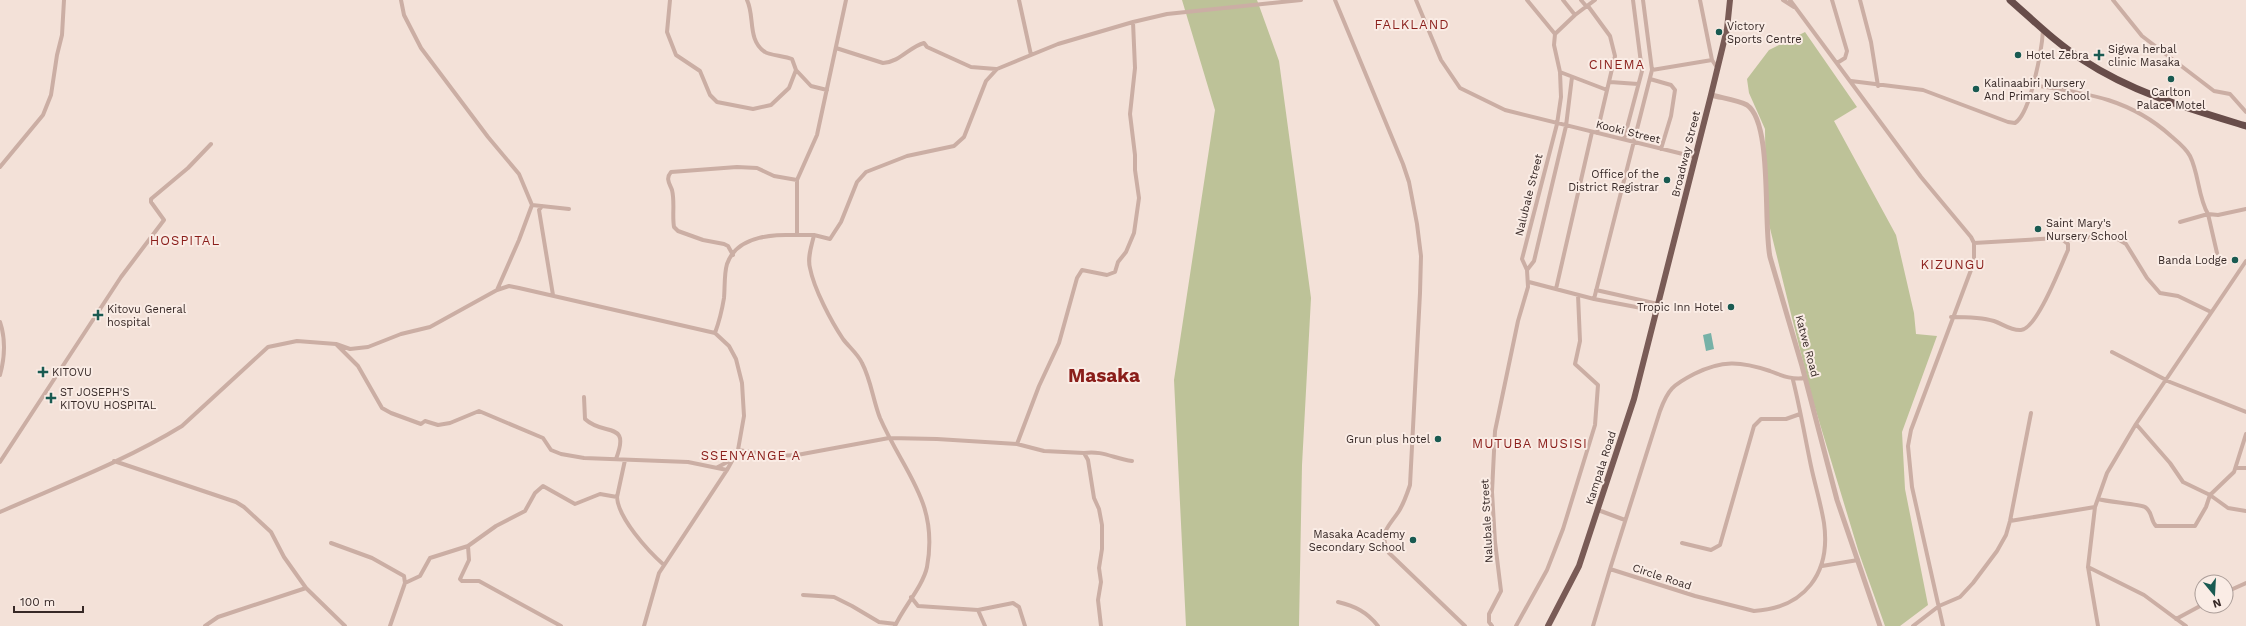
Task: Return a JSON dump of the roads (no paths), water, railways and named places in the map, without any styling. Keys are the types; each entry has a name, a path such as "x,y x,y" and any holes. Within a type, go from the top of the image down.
{"highway":[{"path":"2010,0 2043,30 2084,61 2144,92 2246,126"}],"main road":[{"name":"Broadway Street","path":"1657,311 1718,69 1727,29 1730,0"},
{"name":"Kampala Road","path":"1548,626 1579,566 1634,399 1657,311"}],"street":[{"path":"0,166 43,115 51,95 57,55 62,35 64,0"},
{"path":"401,0 404,15 421,48 488,137 519,174 532,205 498,290"},
{"path":"670,0 667,32 676,54 700,71 710,95 717,102 753,109 771,105 789,88 796,70"},
{"path":"747,0 751,29 758,43 766,53 792,59 796,70 812,86 827,90"},
{"path":"798,235 797,180 818,134 846,0"},
{"path":"1019,0 1031,55"},
{"path":"715,334 722,309 727,265 732,255 755,239 772,234 814,235 830,239 842,222 857,182 866,172 907,156 948,148 960,143 964,137 986,81 997,69 1058,44 1133,22 1167,14 1301,0"},
{"path":"1335,0 1409,182 1421,256 1410,485 1400,511 1384,532 1383,540 1388,553 1465,626"},
{"name":"Kooki Street","path":"1416,0 1441,60 1460,88 1494,106 1557,124 1624,139 1695,158"},
{"path":"1527,0 1555,34 1575,15 1595,0"},
{"path":"1563,0 1575,15"},
{"path":"1556,289 1616,56 1610,36 1581,0"},
{"path":"1624,139 1642,64 1633,0"},
{"path":"1594,299 1652,70 1643,0"},
{"path":"1700,0 1712,60 1718,69"},
{"path":"1782,0 1795,7"},
{"path":"1790,0 1921,177 1974,243 1974,262 1951,317 1911,430 1908,446 1912,487 1943,626"},
{"path":"1832,0 1847,55 1836,63"},
{"path":"1860,0 1871,42 1878,86"},
{"path":"2113,0 2142,36 2214,91 2230,94 2246,112"},
{"path":"1017,444 1039,386 1059,343 1077,278 1082,270 1107,275 1115,272 1118,262 1126,252 1134,233 1140,198 1134,170 1135,155 1130,114 1135,68 1133,22"},
{"path":"1850,81 1878,86 1923,90 2008,122 2015,123 2022,117 2032,85 2041,53 2043,30"},
{"name":"Nalubale Street","path":"1492,626 1488,618 1499,596 1501,585 1495,542 1492,492 1495,431 1518,321 1529,282 1527,270 1522,259 1557,124 1561,97 1560,72 1554,45 1555,34"},
{"path":"836,48 882,63 888,63 897,60 924,43 927,47 971,67 997,69"},
{"path":"1652,70 1712,60"},
{"path":"1642,64 1652,64"},
{"path":"1560,72 1607,90"},
{"name":"Nalubale Street","path":"1527,270 1534,261 1566,126 1572,77"},
{"path":"1650,78 1671,85 1675,90 1671,116 1661,149"},
{"path":"1610,82 1638,84"},
{"path":"2032,85 2088,93 2126,107 2161,127 2186,150 2190,156 2208,214 2217,253"},
{"name":"Katwe Road","path":"1711,95 1746,105 1755,116 1762,131 1765,155 1766,240 1805,378 1835,493 1880,626"},
{"path":"0,462 121,277 162,223 164,217 154,207 151,199 188,168 211,144"},
{"path":"732,255 724,244 703,240 678,231 674,227 672,193 668,182 668,175 670,172 743,167 757,168 774,176 797,180"},
{"path":"532,205 569,209"},
{"path":"542,206 539,210 553,295"},
{"path":"2180,222 2208,214 2218,215 2246,209"},
{"path":"804,595 834,597 878,622 895,625 911,597 922,582 926,568 930,528 928,517 915,483 889,438 878,411 865,368 840,333 809,268 809,257 814,235"},
{"path":"1974,243 2057,238 2064,240 2099,236 2116,238 2126,244 2147,278 2160,294 2178,296 2211,312"},
{"path":"1951,317 1984,319 2020,330 2028,328 2033,323 2050,290 2068,250 2068,244 2064,240"},
{"path":"2098,626 2088,567 2095,507 2107,473 2136,424 2246,261"},
{"path":"1529,282 1594,299 1657,311"},
{"path":"0,512 114,462 152,444 182,426 268,347 297,341 336,344 350,349 368,348 401,334 430,327 498,290 509,286 553,295 715,334 729,346 736,359 742,383 744,416 738,450 727,470 664,565 650,598 644,626"},
{"path":"1596,290 1658,304"},
{"path":"1516,626 1547,570 1563,529 1595,426 1598,385 1575,364 1580,341 1578,295"},
{"path":"0,322 3,333 5,359 0,375"},
{"path":"336,344 358,366 382,408 391,413 421,424 425,422 438,425 450,423 474,412 485,412 544,438 551,450 555,453 584,458 667,460 727,470"},
{"path":"2112,352 2166,380 2246,412"},
{"path":"1593,626 1625,520 1667,392 1672,387 1704,369 1726,362 1765,370 1793,380 1805,378"},
{"name":"Circle Road","path":"1610,569 1695,596 1754,611 1768,610 1790,603 1806,592 1822,566 1824,523 1793,380"},
{"path":"584,397 585,419 592,426 614,430 618,434 620,448 616,459"},
{"path":"1913,626 1939,606 1960,597 1973,584 1998,551 2006,535 2010,521 2031,413"},
{"path":"1682,543 1711,550 1720,545 1754,426 1761,419 1786,419 1800,414"},
{"path":"2136,424 2170,462 2183,482 2210,495 2228,508 2246,511"},
{"path":"2098,499 2115,504 2145,507 2152,513 2156,526 2195,526 2206,507 2210,495 2237,468 2240,448 2246,434"},
{"path":"738,450 778,456 798,455 889,438 950,439 1017,444 1044,452 1084,453 1099,451 1118,460 1132,461"},
{"path":"1084,453 1088,460 1094,498 1099,509 1102,524 1102,549 1099,568 1100,582 1098,600 1101,626"},
{"path":"717,468 733,459"},
{"path":"625,460 617,497 619,509 646,549 664,565"},
{"path":"114,462 236,502 244,507 271,532 284,557 306,588 345,626"},
{"path":"2237,468 2246,468"},
{"path":"405,583 420,576 430,558 468,546 496,526 525,511 535,493 543,486 575,504 600,494 617,497"},
{"path":"2215,491 2217,500"},
{"path":"2010,521 2095,507"},
{"path":"1598,510 1625,520"},
{"path":"331,543 372,558 404,576 405,583 390,626"},
{"path":"468,546 468,560 460,579 462,581 479,581 561,626"},
{"path":"1822,566 1858,560"},
{"path":"2088,567 2144,595 2186,626"},
{"path":"2234,588 2246,583"},
{"path":"205,626 218,617 306,588"},
{"path":"911,597 918,606 978,610 1016,604 1019,607 1025,626"},
{"path":"1338,602 1354,606 1367,615 1378,626"},
{"path":"2176,619 2194,609"},
{"path":"978,610 985,626"}],"water":[{"path":"1711,333 1714,349 1706,351 1703,335"}],"place":[{"name":"Victory Sports Centre","path":"1719,32"},
{"name":"Hotel Zebra","path":"2018,55"},
{"name":"Sigwa herbal clinic Masaka","path":"2099,55"},
{"name":"Carlton Palace Motel","path":"2171,79"},
{"name":"Kalinaabiri Nursery And Primary School","path":"1976,89"},
{"name":"Office of the District Registrar","path":"1667,180"},
{"name":"Saint Mary's Nursery School","path":"2038,229"},
{"name":"Banda Lodge","path":"2235,260"},
{"name":"Tropic Inn Hotel","path":"1731,307"},
{"name":"Kitovu General hospital","path":"98,315"},
{"name":"KITOVU","path":"43,372"},
{"name":"ST JOSEPH'S KITOVU HOSPITAL","path":"51,398"},
{"name":"Grun plus hotel","path":"1438,439"},
{"name":"Masaka Academy Secondary School","path":"1413,540"}],"district":[{"name":"FALKLAND","path":"1412,24"},
{"name":"CINEMA","path":"1617,64"},
{"name":"HOSPITAL","path":"185,240"},
{"name":"KIZUNGU","path":"1953,264"},
{"name":"Masaka","path":"1104,375"},
{"name":"MUTUBA MUSISI","path":"1530,443"},
{"name":"SSENYANGE A","path":"751,455"}]}
